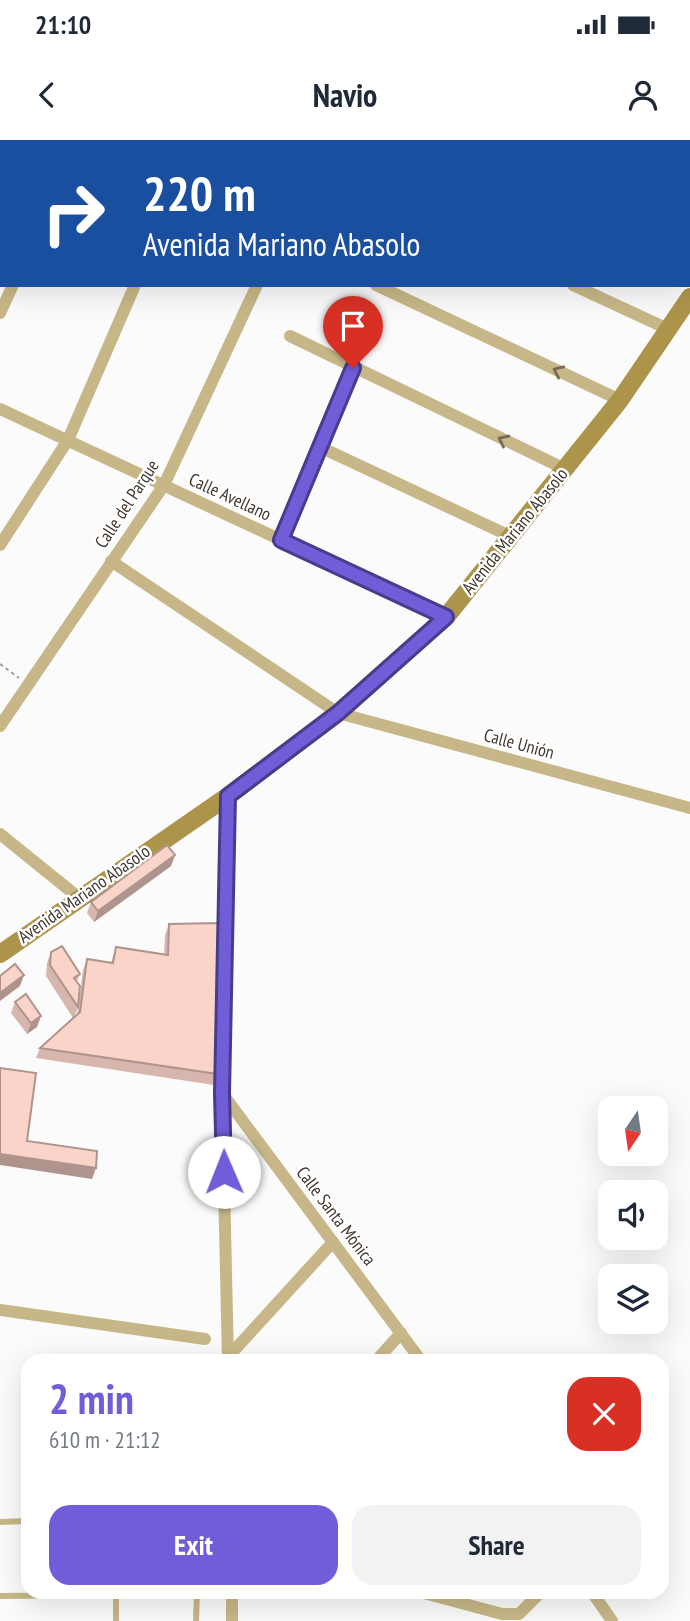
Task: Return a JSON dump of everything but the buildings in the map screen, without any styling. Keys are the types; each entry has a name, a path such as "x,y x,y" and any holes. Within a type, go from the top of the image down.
{"street":[{"path":"0,313 12,287"},
{"path":"0,545 68,440 134,287"},
{"name":"Calle del Parque","path":"0,726 164,485 256,287"},
{"path":"380,287 620,400"},
{"path":"577,287 670,330"},
{"name":"Avenida Mariano Abasolo","path":"0,954 78,897 228,796 338,713 446,617 620,400 690,297"},
{"path":"290,336 565,469"},
{"path":"281,540 353,368"},
{"name":"Calle Avellano","path":"0,409 446,617"},
{"path":"320,447 512,537"},
{"name":"Calle Unión","path":"111,561 338,713 690,808"},
{"path":"228,796 222,1093 228,1354"},
{"path":"0,835 78,897"},
{"name":"Calle Santa Mónica","path":"222,1093 416,1354"},
{"path":"232,1354 334,1241"},
{"path":"0,1310 205,1339"},
{"path":"382,1354 401,1333"},
{"path":"232,1599 232,1621"},
{"path":"442,1599 502,1618 519,1614 534,1599"},
{"path":"597,1599 612,1621"}],"lane":[{"path":"0,1522 21,1521"},
{"path":"0,1596 21,1596"},
{"path":"116,1599 116,1621"},
{"path":"196,1621 197,1599"}],"path":[{"path":"0,664 27,684"}],"route":[{"path":"224,1172 222,1093 228,796 338,713 446,617 281,540 353,368"}]}
